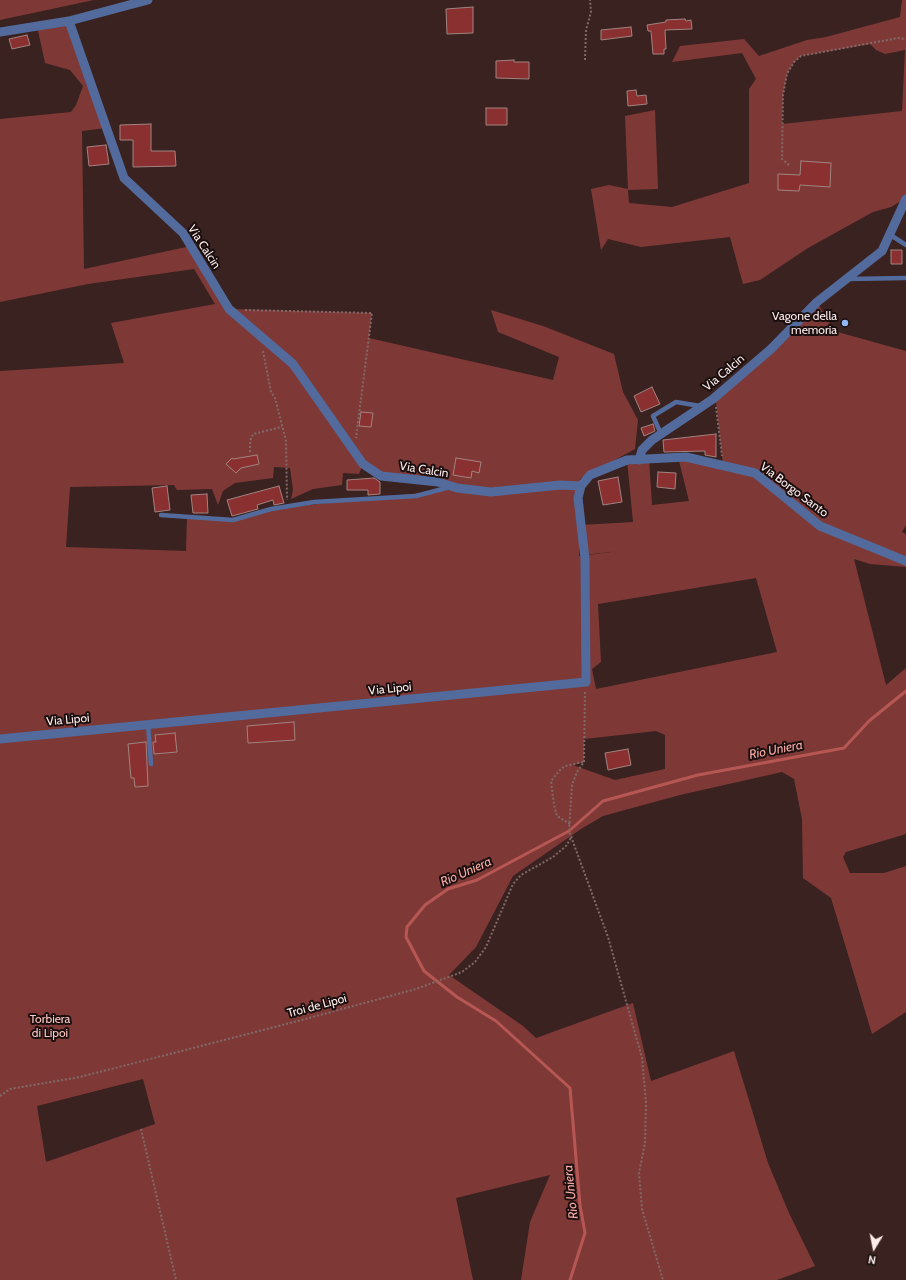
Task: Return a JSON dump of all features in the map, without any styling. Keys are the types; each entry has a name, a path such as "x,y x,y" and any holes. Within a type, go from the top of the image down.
{"street":[{"path":"1,31 69,21 148,0"},
{"name":"Via Calcin","path":"69,21 124,178 183,233 229,309 293,364 363,464 381,476 438,482 451,487 491,492 560,485 581,486"},
{"name":"Via Calcin","path":"639,460 642,450 661,434 716,395 771,349 817,302 882,251 906,199"},
{"name":"Via Borgo Santo","path":"639,460 686,457 755,473 820,526 906,561"},
{"path":"586,682 587,614 585,559 578,498 581,486 590,475 627,460 639,460"},
{"name":"Via Lipoi","path":"0,739 586,682"}],"lane":[{"path":"889,234 906,245"},
{"path":"846,279 906,278"},
{"path":"661,434 653,416 676,402 702,406"},
{"path":"161,515 233,520 271,508 314,502 416,496 451,487"},
{"path":"148,724 151,764"}],"path":[{"path":"585,60 586,30 591,12 590,0"},
{"path":"789,165 782,159 783,95 787,74 794,62 801,56 898,38 906,39"},
{"path":"229,309 372,313 357,421 358,444"},
{"path":"260,336 271,392 275,398 286,441 288,506"},
{"path":"716,395 723,466"},
{"path":"250,452 250,441 253,434 282,427"},
{"path":"586,682 584,762 577,772 572,785 570,831 608,937 642,1058 646,1103 645,1143 639,1174 642,1209 663,1280"},
{"path":"570,824 557,816 551,781 565,766 584,762"},
{"name":"Troi de Lipoi","path":"0,1096 10,1089 80,1076 350,1007 416,989 462,972 475,962 486,947 513,884 522,875 553,857 566,846 572,836"},
{"path":"141,1129 176,1280"}],"green space":[{"path":"0,0 94,0 0,20"},
{"path":"902,0 906,0 906,198 891,207 873,212 808,248 760,280 743,284 730,237 641,247 608,239 601,250 591,189 609,185 628,189 625,116 655,110 658,189 628,190 629,203 672,207 749,183 749,89 756,79 742,53 672,62 680,46 744,39 759,56 807,40 826,37 900,17","holes":["870,44 876,50 885,54 905,50 902,111 782,124 783,95 787,74 794,62 801,56"]},
{"name":"Torbiera di Lipoi","path":"69,21 106,128 82,131 84,269 191,246 229,309 372,313 369,338 553,380 559,357 498,332 491,310 543,326 614,354 623,392 638,420 635,449 580,479 579,556 619,551 584,555 581,525 633,522 627,460 649,459 652,505 689,501 678,457 723,465 716,402 817,302 834,331 906,351 906,525 902,532 906,534 906,567 870,564 854,559 886,685 906,668 906,834 846,852 843,857 850,873 884,873 906,866 906,1012 872,1034 831,898 803,878 802,819 794,779 782,772 680,795 603,816 581,829 513,876 476,947 449,975 523,1026 536,1038 633,1003 651,1081 734,1051 768,1163 789,1213 815,1266 777,1280 521,1280 530,1222 550,1175 456,1198 473,1280 0,1280 0,371 124,363 111,323 215,304 194,269 88,284 0,302 0,119 71,112 76,105 83,86 70,70 45,63 37,26","holes":["363,464 381,476 450,487 429,492 271,509 233,520 187,517 186,551 66,547 70,487 174,485 177,490 212,489 218,505 223,491 235,483 273,478 274,467 290,468 293,490 291,499 313,489 342,485 343,473 359,474","756,578 777,652 596,689 592,669 601,662 598,604","656,731 665,735 665,769 615,780 573,765 584,762 584,739","143,1079 155,1124 46,1162 37,1106"]}],"building":[{"path":"473,7 473,33 447,34 446,9"},
{"path":"685,19 686,21 691,20 692,29 665,30 666,49 664,49 664,54 653,54 651,31 648,31 647,25 666,22 666,20"},
{"path":"631,27 632,36 601,40 601,30"},
{"path":"27,35 30,45 12,49 9,39"},
{"path":"514,60 514,62 529,62 529,79 496,78 496,61"},
{"path":"636,90 637,96 646,95 647,104 628,106 627,91"},
{"path":"486,108 507,108 507,125 486,125"},
{"path":"151,124 151,151 175,151 176,166 133,167 133,140 120,140 120,125"},
{"path":"106,145 109,164 89,166 87,147"},
{"path":"801,161 831,163 830,187 800,185 799,191 778,190 778,174 800,175"},
{"path":"891,250 902,250 902,264 891,264"},
{"path":"652,387 660,404 641,412 634,396"},
{"path":"361,412 373,413 371,427 359,426"},
{"path":"653,424 655,431 644,436 641,428"},
{"path":"716,434 716,457 705,455 705,451 664,452 663,440"},
{"path":"257,455 259,464 241,468 236,473 226,464 232,458"},
{"path":"456,458 481,462 479,473 472,471 471,478 453,475"},
{"path":"658,472 676,473 675,489 657,487"},
{"path":"618,477 622,502 603,505 598,481"},
{"path":"374,478 380,482 380,494 368,495 368,490 347,490 347,480"},
{"path":"167,486 170,510 155,512 152,488"},
{"path":"279,486 284,503 274,505 273,500 257,505 258,509 232,516 227,500"},
{"path":"207,494 208,513 193,513 191,495"},
{"path":"294,722 295,740 248,743 247,726"},
{"path":"175,733 177,752 154,754 153,742 156,742 155,735"},
{"path":"146,742 148,786 135,787 134,778 131,778 128,744"},
{"path":"628,749 631,765 608,770 605,753"}],"waterway":[{"name":"Rio Uniera","path":"570,1280 585,1233 580,1205 570,1088 496,1021 457,997 424,971 406,937 407,927 425,905 448,889 477,880 569,831 603,801 698,775 844,748 869,721 906,691"}],"place":[{"name":"Vagone della memoria","path":"845,323"}]}
